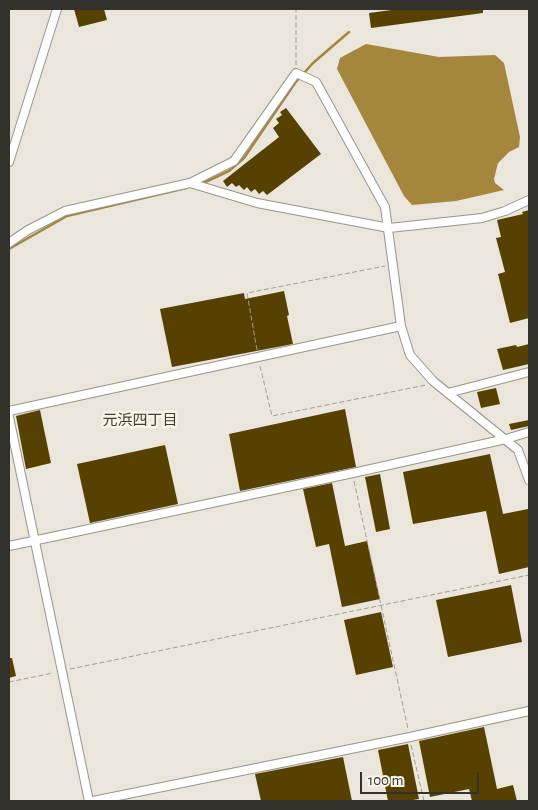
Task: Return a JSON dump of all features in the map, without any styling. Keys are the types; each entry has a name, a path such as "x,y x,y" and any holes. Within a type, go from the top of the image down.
{"street":[{"path":"9,162 57,9"},
{"path":"9,243 28,230 64,211 190,183 234,161 296,73 316,82 385,207 401,326 410,355 433,381 518,450 529,480"},
{"path":"190,183 256,203 389,228 482,218 505,211 529,200"},
{"path":"9,411 401,326"},
{"path":"448,392 529,372"},
{"path":"9,417 91,801 529,712"},
{"path":"9,546 506,440 529,432"}],"path":[{"path":"296,9 296,73"},
{"path":"353,473 424,801"},
{"path":"9,682 529,575"}],"shaded area":[{"path":"366,44 439,57 495,55 504,63 520,137 519,147 509,152 498,163 494,179 495,183 504,190 456,201 412,205 404,196 337,69 340,58"}],"building":[{"path":"74,9 104,9 107,20 79,27"},
{"path":"399,9 483,9 483,13 371,28 369,13"},
{"path":"286,108 321,154 267,195 263,191 259,194 255,189 251,192 247,187 244,190 239,185 236,187 232,183 227,187 223,181 279,137 273,128 279,123 276,119 282,115 280,112"},
{"path":"529,210 529,318 510,323 498,274 505,272 496,238 501,237 497,220 523,214 522,212"},
{"path":"284,291 293,344 172,367 160,309 244,293 245,299"},
{"path":"529,344 529,364 503,370 497,349"},
{"path":"496,388 500,404 481,408 477,392"},
{"path":"345,409 356,467 240,491 229,434"},
{"path":"40,410 51,463 26,469 16,416"},
{"path":"529,420 529,426 511,430 509,424"},
{"path":"165,445 178,504 90,523 77,464"},
{"path":"490,454 503,514 528,509 529,516 529,567 499,574 486,511 413,524 403,472"},
{"path":"380,474 390,529 376,532 365,477"},
{"path":"332,483 345,546 367,541 380,599 342,607 329,544 316,547 303,489"},
{"path":"511,585 522,642 448,657 436,600"},
{"path":"381,612 393,667 356,675 344,620"},
{"path":"9,658 12,658 16,676 9,678"},
{"path":"484,727 497,789 513,785 517,801 472,801 469,789 430,797 419,741"},
{"path":"408,744 419,799 388,801 378,750"},
{"path":"343,757 352,801 261,801 255,774"}],"waterway":[{"path":"201,184 229,171 244,158 295,83 313,63 349,32"},
{"path":"9,249 67,216 186,188"}],"district":[{"name":"元浜四丁目","path":"140,420"}]}
